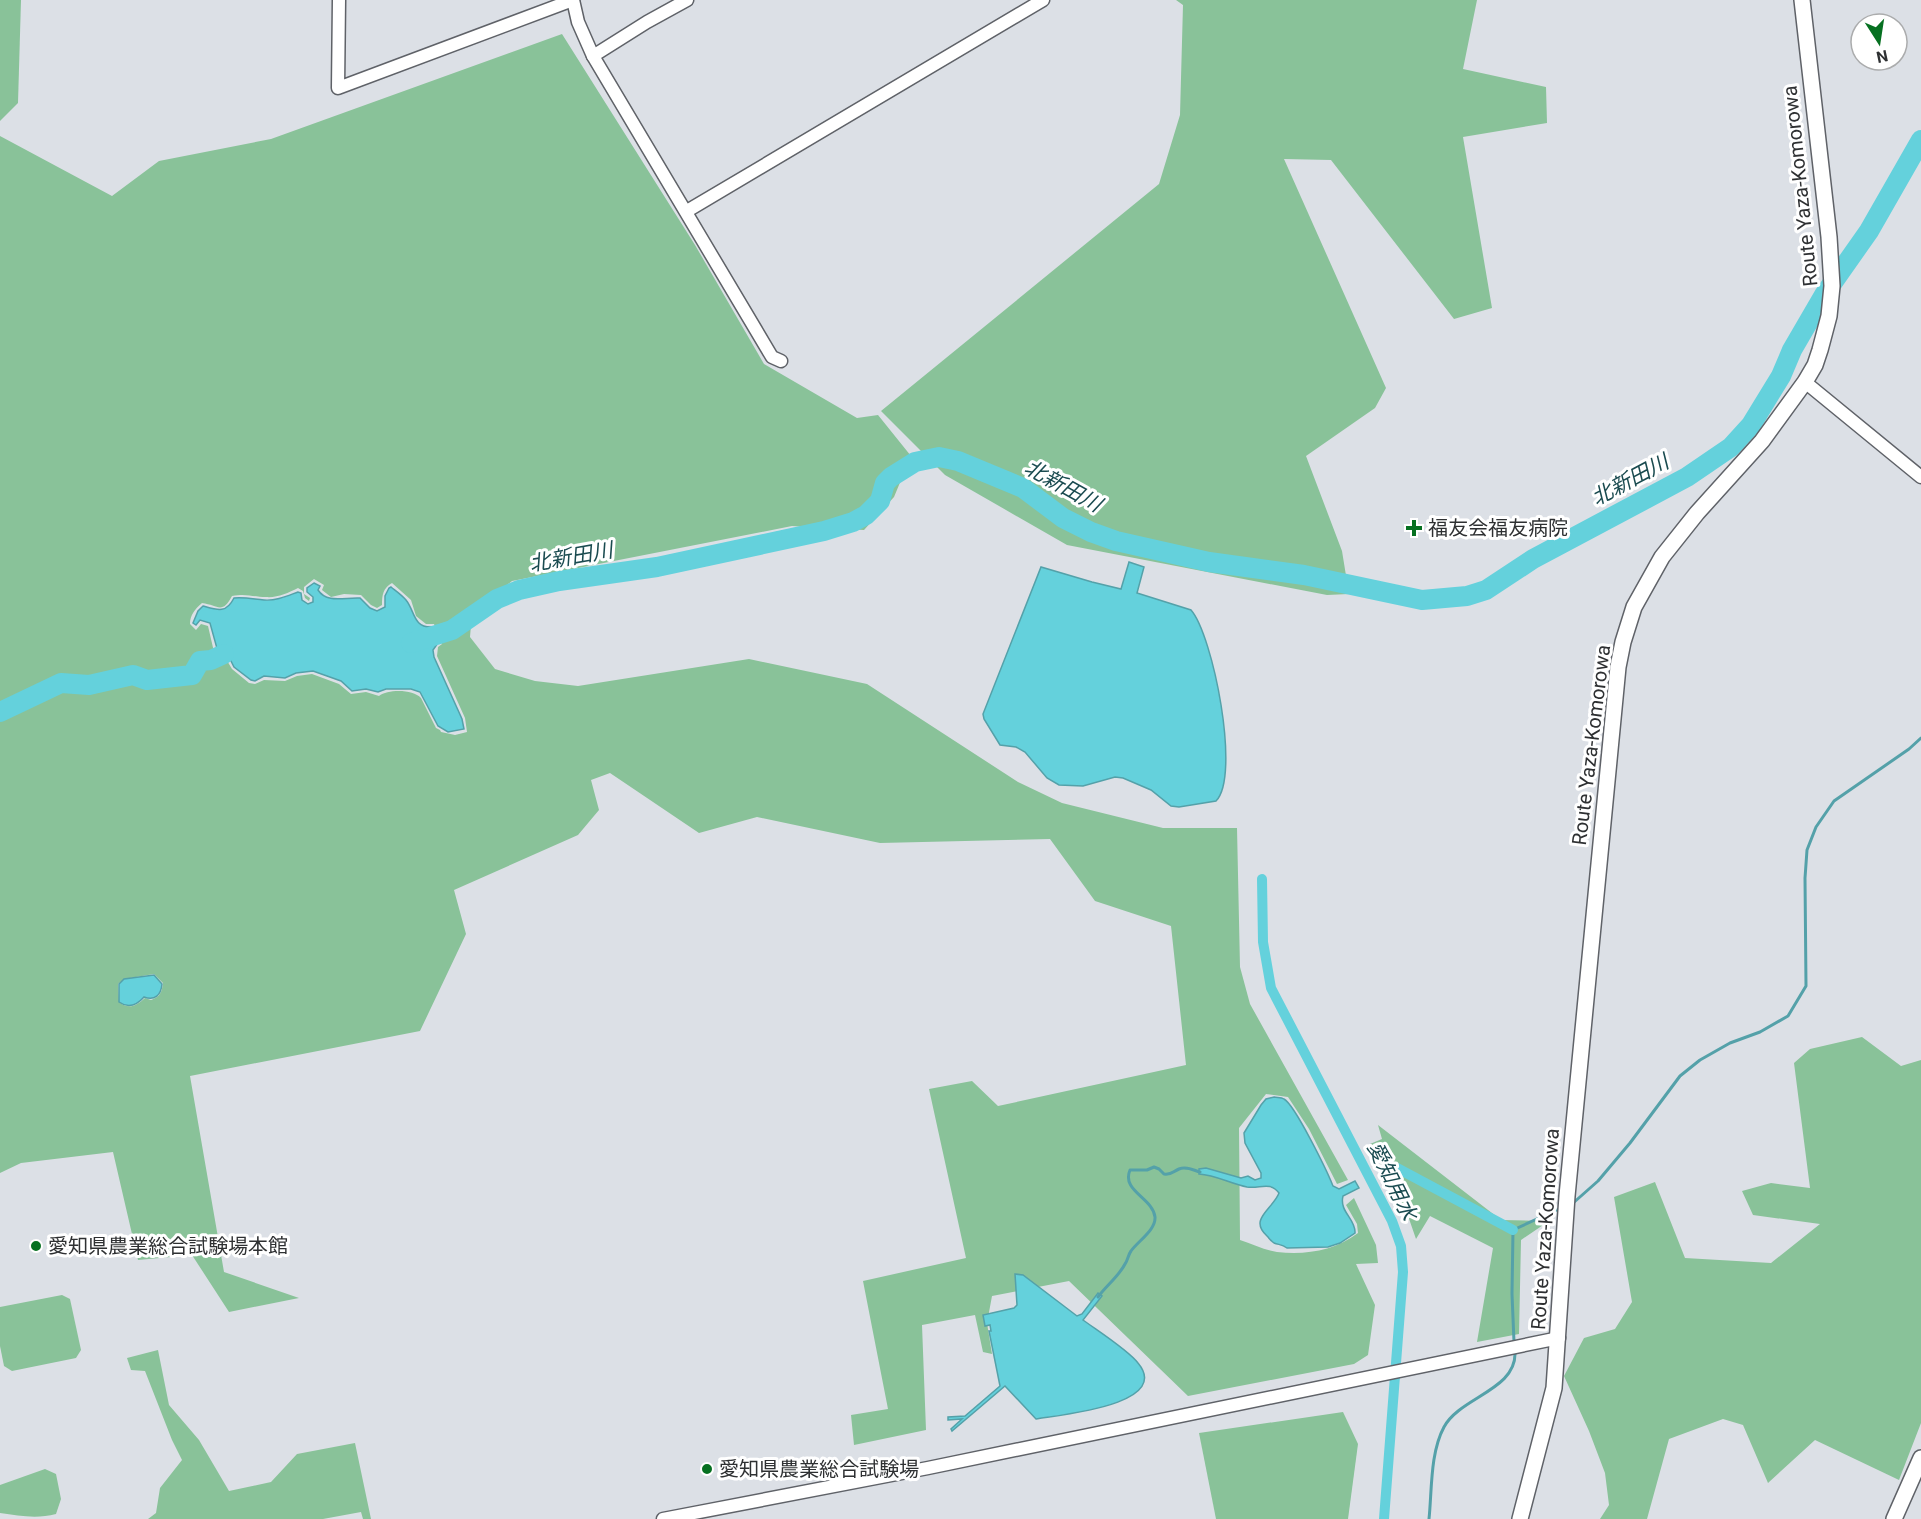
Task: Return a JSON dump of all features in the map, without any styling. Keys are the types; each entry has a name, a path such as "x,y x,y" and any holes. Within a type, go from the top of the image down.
{"main road":[{"name":"Route Yaza-Komorowa","path":"1520,1519 1554,1388 1567,1196 1618,667 1623,642 1634,607 1662,557 1697,513 1762,441 1805,382 1815,365 1828,316 1832,286 1802,0"},
{"path":"1894,1519 1921,1458"}],"street":[{"path":"339,0 338,88 573,0 578,22 593,56 772,357 781,362"},
{"path":"593,56 687,0"},
{"path":"687,211 1043,0"},
{"path":"1805,382 1921,477"},
{"path":"663,1519 928,1468 1558,1338"}],"green space":[{"path":"0,0 21,0 18,103 0,121"},
{"path":"1176,0 1477,0 1463,69 1546,87 1547,123 1463,137 1492,308 1454,319 1331,160 1284,159 1386,388 1375,408 1306,456 1342,551 1349,594 1327,595 1067,545 945,475 881,411 1159,184 1180,115 1183,5"},
{"path":"562,34 695,245 764,364 857,418 878,415 911,456 894,497 864,530 792,526 512,581 472,613 470,637 495,669 535,681 578,686 749,659 867,684 1018,782 1062,803 1163,828 1237,828 1240,967 1250,1004 1348,1180 1337,1184 1309,1129 1288,1097 1266,1094 1239,1128 1240,1240 1277,1252 1299,1253 1329,1248 1358,1233 1357,1224 1346,1205 1354,1198 1376,1245 1378,1263 1356,1264 1375,1305 1368,1355 1354,1364 1188,1396 1069,1281 992,1296 987,1323 992,1354 983,1352 975,1315 922,1325 926,1430 854,1445 851,1415 888,1409 863,1281 966,1258 929,1089 972,1081 998,1106 1186,1065 1171,926 1095,901 1050,839 880,843 757,817 699,833 610,773 591,780 599,810 578,835 454,890 466,934 420,1031 190,1076 224,1272 299,1298 229,1312 192,1255 138,1260 113,1152 21,1163 0,1173 0,136 112,196 159,161 271,139","holes":["314,579 324,585 322,590 331,597 344,594 361,595 377,608 382,605 385,590 392,583 411,600 416,616 426,624 434,624 442,644 438,647 437,656 465,718 467,732 455,735 441,732 436,728 421,698 412,693 394,691 379,696 366,692 351,694 339,684 312,674 297,676 285,681 264,680 255,684 249,683 232,669 226,659 212,667 200,667 196,658 214,652 208,626 201,624 196,630 190,624 193,612 202,603 222,607 232,596 274,597 298,588 303,591 305,598 309,601 310,598 304,594 304,587","154,974 163,983 157,997 151,1000 145,998 132,1006 119,1002 118,984 124,979"]},
{"path":"1862,1037 1901,1066 1921,1060 1921,1423 1899,1480 1815,1440 1768,1483 1743,1425 1723,1419 1669,1439 1647,1519 1600,1519 1609,1505 1605,1473 1564,1376 1584,1338 1615,1329 1632,1302 1614,1197 1655,1182 1685,1258 1771,1263 1820,1224 1753,1215 1742,1191 1771,1183 1810,1188 1794,1063 1810,1049"},
{"path":"1378,1125 1501,1220 1549,1221 1521,1240 1519,1334 1477,1342 1493,1248 1430,1216 1416,1239 1406,1210 1370,1144 1382,1139"},
{"path":"62,1295 70,1299 81,1350 76,1358 12,1371 4,1366 0,1346 0,1307"},
{"path":"158,1350 169,1405 199,1440 229,1491 271,1482 297,1454 355,1443 371,1519 363,1519 361,1512 323,1519 148,1519 156,1513 160,1488 182,1460 145,1371 131,1370 127,1358"},
{"path":"1343,1412 1358,1444 1348,1519 1216,1519 1199,1433"},
{"path":"45,1469 56,1474 61,1499 56,1514 35,1517 0,1513 0,1485"}],"water":[{"path":"1129,562 1144,567 1137,593 1191,610 1208,647 1225,736 1226,764 1223,787 1216,801 1179,807 1171,806 1151,790 1115,777 1083,786 1059,785 1047,778 1025,752 1016,747 1000,745 984,719 983,714 1041,567 1121,589"},
{"path":"314,583 320,586 318,590 326,597 360,598 370,608 377,611 385,607 385,596 389,588 391,587 403,596 418,622 426,627 432,627 438,643 433,650 434,657 462,719 464,729 448,732 438,726 420,692 411,689 386,689 378,692 366,689 352,691 341,681 313,671 296,673 285,678 264,676 255,681 234,667 228,655 221,656 211,664 202,663 200,660 215,656 218,652 210,623 200,620 196,625 193,623 203,606 221,610 228,607 234,598 273,600 298,592 301,593 302,600 308,604 313,602 313,597 307,592 307,588"},
{"path":"154,975 162,984 157,996 144,997 133,1005 119,1002 119,984 124,979"},
{"path":"1274,1097 1284,1099 1303,1125 1333,1186 1339,1189 1355,1181 1359,1188 1343,1196 1343,1207 1355,1228 1355,1233 1340,1243 1328,1247 1287,1248 1274,1243 1262,1230 1260,1224 1264,1214 1279,1193 1276,1189 1268,1186 1247,1187 1199,1174 1199,1169 1206,1168 1241,1178 1248,1176 1255,1180 1261,1178 1261,1173 1245,1143 1244,1133 1266,1099"},
{"path":"1015,1274 1023,1275 1077,1316 1082,1314 1098,1293 1102,1296 1083,1320 1138,1363 1145,1377 1140,1389 1127,1398 1108,1405 1087,1411 1036,1419 1005,1386 952,1431 951,1429 962,1419 948,1420 948,1417 965,1416 1000,1386 989,1331 991,1331 990,1325 985,1326 983,1315 1014,1308 1017,1305"}],"waterway":[{"name":"北新田川","path":"411,643 452,630 497,599 519,590 559,581 657,567 824,531 853,522 866,515 880,501 885,483 891,477 915,462 939,457 958,461 1023,488 1063,518 1116,541 1209,562 1304,575 1422,600 1467,596 1486,590 1533,559 1687,477 1731,447 1751,425 1781,376 1792,350 1824,295 1869,231 1921,140"},
{"name":"北新田川","path":"0,712 61,683 89,685 133,675 147,680 192,675 200,661 211,660 224,654"},
{"path":"1572,1204 1598,1181 1630,1143 1680,1076 1700,1060 1730,1043 1760,1032 1788,1016 1806,986 1805,878 1807,850 1816,827 1834,801 1909,749 1921,738"},
{"name":"愛知用水","path":"1262,879 1263,942 1271,988 1392,1221 1401,1246 1403,1272 1384,1519"},
{"path":"1098,1297 1119,1273 1131,1251 1150,1231 1155,1222 1153,1210 1130,1184 1128,1177 1130,1170 1147,1170 1154,1167 1164,1174 1184,1168 1200,1172"},
{"path":"1397,1168 1513,1230"},
{"path":"1514,1342 1513,1230 1561,1208"},
{"path":"1429,1519 1432,1472 1436,1448 1444,1427 1462,1408 1498,1385 1507,1376 1513,1365 1515,1352"}],"place":[{"name":"福友会福友病院","path":"1414,528"},
{"name":"愛知県農業総合試験場本館","path":"36,1246"},
{"name":"愛知県農業総合試験場","path":"707,1469"}]}
